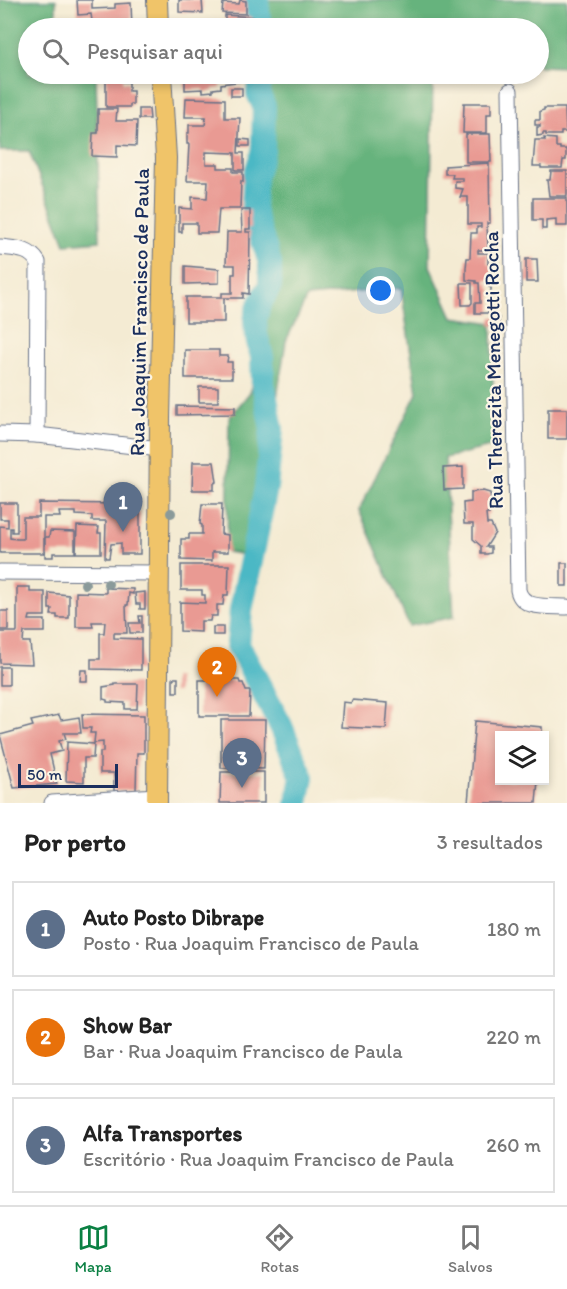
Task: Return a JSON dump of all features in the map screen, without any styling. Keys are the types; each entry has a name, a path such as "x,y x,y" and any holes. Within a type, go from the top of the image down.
{"main road":[{"path":"157,0 158,18"},
{"name":"Rua Joaquim Francisco de Paula","path":"157,799 158,573 166,158 162,84"}],"street":[{"name":"Rua Therezita Menegotti Rocha","path":"510,91 518,590 520,598 527,604 567,607"},
{"path":"0,247 23,249 33,254 38,262 37,435"},
{"path":"0,434 37,435 160,449"},
{"path":"0,573 158,573"},
{"path":"52,803 157,799"}],"green space":[{"path":"0,0 56,0 56,18 18,18 18,84 96,84 100,241 65,244 29,151 0,151"},
{"path":"265,0 567,0 567,67 549,66 549,18 264,18"},
{"path":"263,84 433,84 430,266 453,317 492,323 494,446 445,458 454,617 409,626 359,510 417,393 401,288 307,297 286,341 252,556 227,552 229,418 251,391 259,277"}],"building":[{"path":"77,0 92,0 92,9 115,8 115,4 131,3 132,18 92,18 91,14 78,15"},
{"path":"179,0 202,0 203,13 179,12"},
{"path":"240,0 246,1 246,14 222,13 223,3 239,4"},
{"path":"225,15 252,18 225,18"},
{"path":"106,84 129,84 129,91 133,91 133,104 130,104 130,107 106,107"},
{"path":"185,84 221,84 221,88 213,89 213,91 185,90"},
{"path":"231,88 242,88 242,96 231,96"},
{"path":"186,98 225,99 225,118 240,118 238,153 244,153 244,170 235,170 235,153 206,152 206,164 218,164 218,168 233,168 233,172 243,172 240,209 219,209 217,233 197,233 197,223 182,223 182,232 179,232 179,208 192,209 192,197 207,198 208,181 187,181 189,125 205,125 206,117 185,117"},
{"path":"464,103 491,103 491,114 487,114 487,133 463,133"},
{"path":"544,108 565,108 566,132 561,132 561,135 543,133 537,136 537,127 540,125 535,125 535,120 540,120 540,111"},
{"path":"98,109 117,109 116,121 137,121 136,146 117,145 117,157 92,156 93,133 98,133"},
{"path":"139,109 149,109 150,119 139,119"},
{"path":"466,134 490,134 491,162 466,162"},
{"path":"544,138 556,139 556,147 566,149 566,160 563,160 562,168 533,166 535,140 545,140"},
{"path":"240,139 250,140 250,146 240,146"},
{"path":"489,163 488,250 478,250 478,253 488,253 488,264 492,264 492,280 486,280 485,283 489,283 491,287 491,313 475,313 475,303 480,303 479,283 466,280 466,268 467,258 470,258 471,233 477,233 477,227 481,227 481,224 468,224 468,197 460,197 463,189 455,188 455,181 463,181 463,178 452,178 453,174 445,174 445,166"},
{"path":"551,171 567,171 567,196 549,196 547,180 550,180"},
{"path":"533,198 567,198 567,226 556,226 556,219 546,220 546,229 542,229 542,220 533,220"},
{"path":"241,210 250,210 250,229 246,229 246,232 250,232 249,294 243,293 243,298 224,298 224,322 186,322 186,297 222,297 222,293 232,293 232,274 235,274 235,265 226,265 227,232 242,232"},
{"path":"526,259 537,259 538,282 526,282"},
{"path":"185,266 219,269 219,283 185,284"},
{"path":"461,283 472,283 472,303 470,305 462,305"},
{"path":"492,317 499,318 499,325 490,326"},
{"path":"185,350 219,350 219,356 228,356 227,362 232,362 232,378 185,378"},
{"path":"199,387 218,387 218,402 199,402"},
{"path":"177,406 235,407 235,414 177,415"},
{"path":"548,409 567,409 567,439 548,439"},
{"path":"193,462 214,462 217,482 214,483 214,490 192,490"},
{"path":"463,467 463,489 444,490 443,468"},
{"path":"471,492 490,493 492,508 489,508 489,514 486,514 487,524 491,524 495,533 486,547 491,547 491,553 487,554 481,554 481,546 473,539 473,524 464,524 463,503 471,502"},
{"path":"0,503 17,503 17,532 12,532 10,528 10,538 17,539 23,539 23,517 39,517 39,503 122,504 122,513 140,513 140,554 121,554 121,543 111,544 109,558 105,558 106,521 92,521 92,516 76,515 76,512 59,512 60,517 44,517 44,553 0,553 0,526 8,527 8,519 0,519"},
{"path":"202,504 222,504 221,534 228,535 228,552 212,552 212,561 181,560 181,539 189,539 189,534 202,534 200,524"},
{"path":"77,526 99,527 101,553 76,553"},
{"path":"50,531 75,532 75,553 53,553 53,557 45,557 45,537 49,537"},
{"path":"561,563 567,563 567,586 561,586"},
{"path":"181,565 229,565 228,595 224,595 223,605 217,605 217,616 211,616 210,621 201,621 201,632 180,631 180,602 205,603 202,590 181,590"},
{"path":"17,587 30,587 30,592 45,592 45,616 30,616 29,620 45,620 45,632 24,632 23,642 30,642 32,664 0,663 0,632 17,632"},
{"path":"106,588 133,589 133,594 129,593 128,605 126,605 127,633 114,633 114,638 141,639 141,670 91,669 91,659 100,659 100,633 104,633 105,622 92,622 93,627 76,627 76,592 106,593"},
{"path":"145,592 145,609 140,609 140,604 136,604 135,593"},
{"path":"49,593 69,595 69,618 57,618 57,615 51,615"},
{"path":"0,611 8,611 8,630 0,630"},
{"path":"139,616 142,616 142,633 130,633 129,623 140,623"},
{"path":"213,627 223,627 223,635 213,635"},
{"path":"0,667 9,667 9,685 0,685"},
{"path":"81,670 87,670 87,681 80,681"},
{"path":"173,678 178,678 178,692 173,692"},
{"path":"199,680 239,680 246,691 250,691 249,716 199,716"},
{"path":"115,684 138,684 137,709 125,709 125,703 107,702 103,699 103,687"},
{"path":"352,700 388,703 386,729 341,727 343,702 351,703"},
{"path":"82,714 144,715 144,753 137,753 136,790 114,791 114,773 100,773 100,752 103,752 103,742 94,743 95,733 90,733 91,728 83,728"},
{"path":"59,715 61,720 79,717 81,733 64,733 66,739 59,741 62,751 50,754 57,784 14,788 0,735 33,726 31,721"},
{"path":"221,720 265,720 264,769 221,768"},
{"path":"475,721 542,727 542,731 495,731 495,785 538,785 536,803 468,803"},
{"path":"67,742 94,744 93,758 84,758 84,782 66,781"},
{"path":"221,772 264,772 264,803 220,803"}],"waterway":[{"path":"257,0 259,18"},
{"path":"259,84 258,93 264,106 263,151 255,176 253,209 270,263 270,286 259,305 255,320 262,357 263,383 272,429 266,488 241,610 238,645 281,726 302,777 297,803"}],"place":[{"name":"Auto Posto Dibrape","path":"123,532"},
{"name":"Show Bar","path":"217,697"},
{"name":"Alfa Transportes","path":"242,788"}]}
